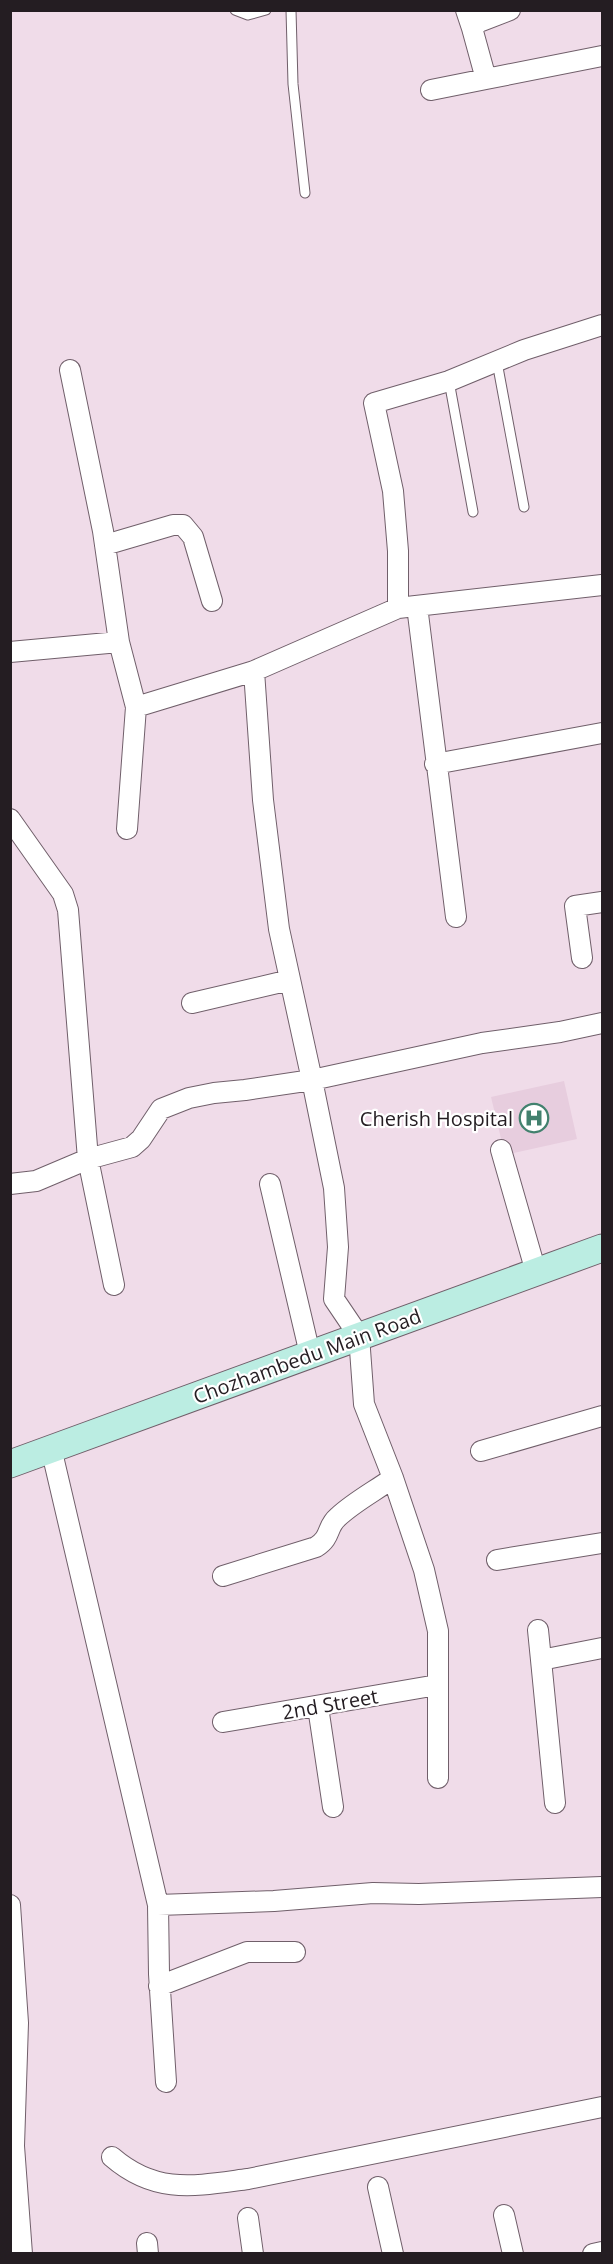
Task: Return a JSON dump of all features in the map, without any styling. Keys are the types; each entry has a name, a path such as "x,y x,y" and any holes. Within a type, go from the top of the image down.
{"street":[{"path":"469,19 479,22 510,10"},
{"path":"469,19 486,79"},
{"path":"431,90 603,56"},
{"path":"456,917 435,764 398,551 393,490 374,403 449,381 548,341 603,325"},
{"path":"70,370 105,544 119,642 136,707 127,829"},
{"path":"105,544 173,525 183,525 193,537 212,602"},
{"path":"136,707 254,671 408,607 603,585"},
{"path":"10,652 119,642"},
{"path":"254,671 265,812 279,929 334,1188 338,1247 334,1299 359,1336 364,1404 393,1478 424,1570 438,1631 438,1778"},
{"path":"435,764 603,733"},
{"path":"10,819 63,894 68,910 88,1159 114,1285"},
{"path":"582,958 574,906 603,902"},
{"path":"192,1004 290,980"},
{"path":"10,1184 36,1180 88,1159 132,1147 141,1139 161,1109 189,1098 312,1080 482,1043 560,1032 603,1023"},
{"path":"501,1150 536,1272"},
{"path":"270,1184 310,1354"},
{"name":"Chozhambedu Main Road","path":"10,1464 603,1248"},
{"path":"481,1451 603,1416"},
{"path":"51,1448 158,1905 159,1986 166,2082"},
{"path":"224,1576 316,1547 325,1542 338,1516 393,1478"},
{"path":"496,1560 603,1544"},
{"path":"538,1630 555,1803"},
{"path":"541,1660 603,1648"},
{"name":"2nd Street","path":"224,1722 437,1685"},
{"path":"318,1707 333,1807"},
{"path":"158,1905 273,1901 373,1893 419,1894 603,1887"},
{"path":"10,1905 14,2024 12,2146 22,2253"},
{"path":"159,1986 248,1952 295,1952"},
{"path":"112,2157 129,2171 148,2179 171,2185 208,2185 603,2107"},
{"path":"378,2187 393,2253"},
{"path":"504,2214 513,2253"},
{"path":"248,2218 253,2253"},
{"path":"593,2253 603,2252"}],"lane":[{"path":"235,10 248,15 266,10"},
{"path":"291,10 293,84 304,193"},
{"path":"497,362 524,507"},
{"path":"449,381 473,512"}],"shaded area":[{"name":"Cherish Hospital","path":"564,1081 577,1139 505,1155 491,1097"}],"place":[{"name":"Cherish Hospital","path":"534,1118"}]}
